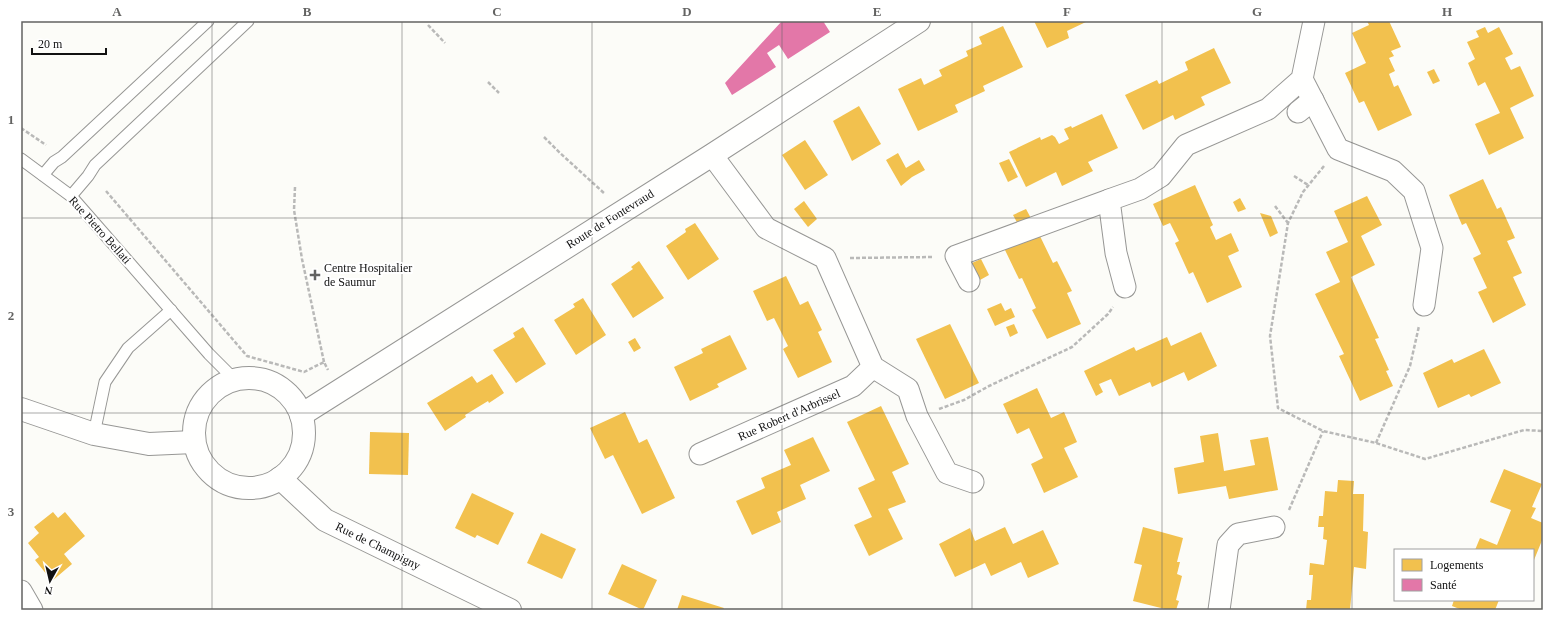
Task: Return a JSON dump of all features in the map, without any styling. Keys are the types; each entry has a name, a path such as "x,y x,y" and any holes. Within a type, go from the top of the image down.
{"street":[{"name":"Route de Fontevraud","path":"301,415 919,21"},
{"path":"1314,21 1302,79 1306,106 1338,148 1393,171 1414,192 1432,248 1424,305"},
{"path":"968,281 956,256 1140,188 1161,176 1186,145 1268,109 1302,79"},
{"path":"712,154 766,228 826,258 873,367 908,389 917,416 948,473 973,482"},
{"path":"1109,200 1116,254 1125,288"},
{"name":"Rue Robert d'Arbrissel","path":"700,454 853,386 873,367"},
{"path":"251,378 267,381 281,389 293,400 301,415 304,433 301,450 292,466 280,478 259,487 237,487 217,478 202,463 194,442 194,422 202,403 216,388 235,380 251,378"},
{"path":"21,409 94,434 149,444 194,442"},
{"name":"Rue de Champigny","path":"280,478 325,520 485,605 510,610"},
{"path":"1218,610 1228,545 1238,534 1274,527"},
{"path":"21,591 32,610"}],"lane":[{"path":"43,175 54,162 62,157 208,21"},
{"path":"71,196 95,165 248,21"},
{"name":"Rue Pietro Bellati","path":"21,159 71,196 209,354 235,380"},
{"path":"94,434 105,382 128,348 171,310"}],"path":[{"path":"428,25 445,42"},
{"path":"488,82 499,93"},
{"path":"21,128 46,145"},
{"path":"544,137 596,186"},
{"path":"1338,148 1303,192 1288,223 1270,336 1278,408 1323,432 1376,444 1425,459 1524,430 1543,431"},
{"path":"1294,176 1308,185"},
{"path":"295,187 294,210 302,259 324,362 329,372"},
{"path":"106,191 247,356 304,372 324,362"},
{"path":"1275,206 1288,223"},
{"path":"826,258 956,256"},
{"path":"917,416 964,400 989,386 1072,347 1108,314 1125,288"},
{"path":"1376,444 1410,366 1424,305"},
{"path":"1274,527 1288,510 1323,432"}],"building: Logements":[{"path":"1034,21 1088,21 1067,31 1069,38 1047,48"},
{"path":"1367,21 1389,21 1401,47 1391,51 1394,56 1389,58 1395,71 1389,74 1394,87 1398,85 1412,115 1378,131 1364,101 1359,103 1345,73 1366,63 1352,33 1369,25"},
{"path":"1003,26 1023,67 983,86 985,91 955,105 958,112 918,131 898,89 921,78 924,85 942,76 939,70 968,56 966,51 982,44 979,37"},
{"path":"1485,27 1488,33 1499,27 1513,54 1505,58 1511,70 1520,66 1534,96 1510,108 1524,138 1489,155 1475,124 1500,113 1485,82 1478,86 1468,63 1475,59 1467,42 1479,37 1476,31"},
{"path":"1214,48 1231,83 1201,97 1205,105 1175,120 1173,115 1143,130 1125,95 1157,80 1159,84 1188,70 1185,62"},
{"path":"1434,69 1440,81 1433,84 1427,72"},
{"path":"859,106 881,144 852,161 833,121"},
{"path":"1102,114 1118,148 1088,162 1093,171 1062,186 1056,172 1026,187 1009,152 1040,137 1041,140 1052,135 1059,144 1069,139 1064,129 1071,126 1072,128"},
{"path":"805,140 828,175 805,190 782,155"},
{"path":"898,153 906,168 919,160 925,170 912,177 901,186 886,160"},
{"path":"1009,159 1018,177 1008,182 999,163"},
{"path":"1483,179 1497,209 1501,207 1515,238 1507,241 1522,273 1513,277 1526,305 1493,323 1478,292 1487,288 1473,258 1481,254 1466,223 1462,225 1449,195"},
{"path":"1195,185 1213,225 1210,227 1216,240 1231,233 1239,251 1228,256 1242,287 1207,303 1193,272 1189,274 1175,243 1179,241 1170,223 1163,226 1153,204"},
{"path":"1367,196 1382,225 1361,236 1375,265 1351,277 1379,338 1375,339 1389,370 1386,371 1393,386 1360,401 1339,356 1344,354 1315,294 1340,282 1326,252 1348,242 1334,211"},
{"path":"1240,198 1246,209 1238,212 1233,202"},
{"path":"804,201 817,219 808,227 794,209"},
{"path":"1026,209 1033,222 1020,228 1013,215"},
{"path":"1260,213 1271,216 1278,233 1270,237"},
{"path":"695,223 719,259 688,280 666,246 686,232 685,229"},
{"path":"1038,232 1053,263 1057,261 1072,291 1067,293 1081,324 1047,339 1032,310 1036,308 1022,278 1019,279 1004,248"},
{"path":"981,259 989,275 980,280 972,263"},
{"path":"639,261 664,298 633,318 611,284 633,269 631,267"},
{"path":"786,276 800,305 808,301 822,330 818,332 832,362 798,378 783,349 788,346 774,318 767,321 753,291"},
{"path":"583,298 606,335 576,355 554,320 575,307 573,304"},
{"path":"1001,303 1005,311 1011,308 1015,317 995,326 987,309"},
{"path":"950,324 979,383 945,399 916,339"},
{"path":"1014,324 1018,333 1010,337 1006,327"},
{"path":"523,327 546,364 516,383 493,350 515,337 513,333"},
{"path":"1201,332 1217,366 1188,381 1184,372 1152,387 1150,382 1119,396 1111,379 1099,384 1103,392 1096,396 1084,371 1134,347 1136,351 1167,337 1171,346"},
{"path":"730,335 747,369 717,384 719,387 690,401 674,367 703,353 701,349"},
{"path":"635,338 641,348 634,352 628,342"},
{"path":"1484,349 1501,383 1471,397 1469,394 1438,408 1423,373 1452,359 1454,363"},
{"path":"492,374 504,393 489,403 488,401 465,415 466,417 445,431 427,403 472,376 477,383"},
{"path":"1037,388 1051,418 1064,412 1077,442 1064,448 1078,477 1044,493 1031,464 1043,458 1029,428 1017,434 1003,404"},
{"path":"881,406 909,464 892,472 906,502 888,509 903,539 869,556 854,525 872,517 858,488 875,480 847,422"},
{"path":"625,412 639,443 647,439 675,498 642,514 613,455 605,459 590,428"},
{"path":"370,432 409,433 408,475 369,474"},
{"path":"1218,433 1224,471 1255,465 1250,440 1268,437 1278,490 1229,499 1226,486 1178,494 1174,468 1204,462 1200,436"},
{"path":"813,437 830,471 800,485 806,499 777,512 781,522 752,535 736,501 765,488 761,478 791,465 784,450"},
{"path":"1504,469 1542,484 1532,507 1536,508 1531,518 1543,523 1543,538 1534,560 1534,549 1475,549 1480,538 1497,545 1511,510 1490,502"},
{"path":"1338,480 1354,481 1353,494 1364,494 1363,531 1368,532 1366,569 1354,567 1350,610 1306,610 1307,600 1311,600 1313,575 1309,575 1310,563 1324,565 1327,540 1323,539 1324,527 1318,527 1319,516 1323,516 1325,491 1337,492"},
{"path":"472,493 514,513 498,545 477,535 475,538 455,528"},
{"path":"53,512 58,518 65,512 85,536 64,554 72,564 52,581 35,560 39,557 28,543 39,533 34,527"},
{"path":"1005,527 1013,544 1043,530 1059,564 1028,578 1021,562 991,576 985,563 955,577 939,544 970,528 975,541"},
{"path":"1143,527 1183,538 1177,562 1180,562 1177,574 1182,576 1176,600 1179,601 1176,610 1169,610 1133,601 1142,565 1134,563"},
{"path":"541,533 576,549 562,579 527,563"},
{"path":"622,564 657,580 643,610 608,594"},
{"path":"682,595 724,608 723,610 677,610"},
{"path":"1454,601 1499,601 1495,610 1462,610 1452,606"}],"building: Santé":[{"path":"782,21 823,21 830,32 788,59 779,45 767,53 776,67 732,95 725,83"}],"place":[{"name":"Centre Hospitalier de Saumur","path":"315,275"}]}
